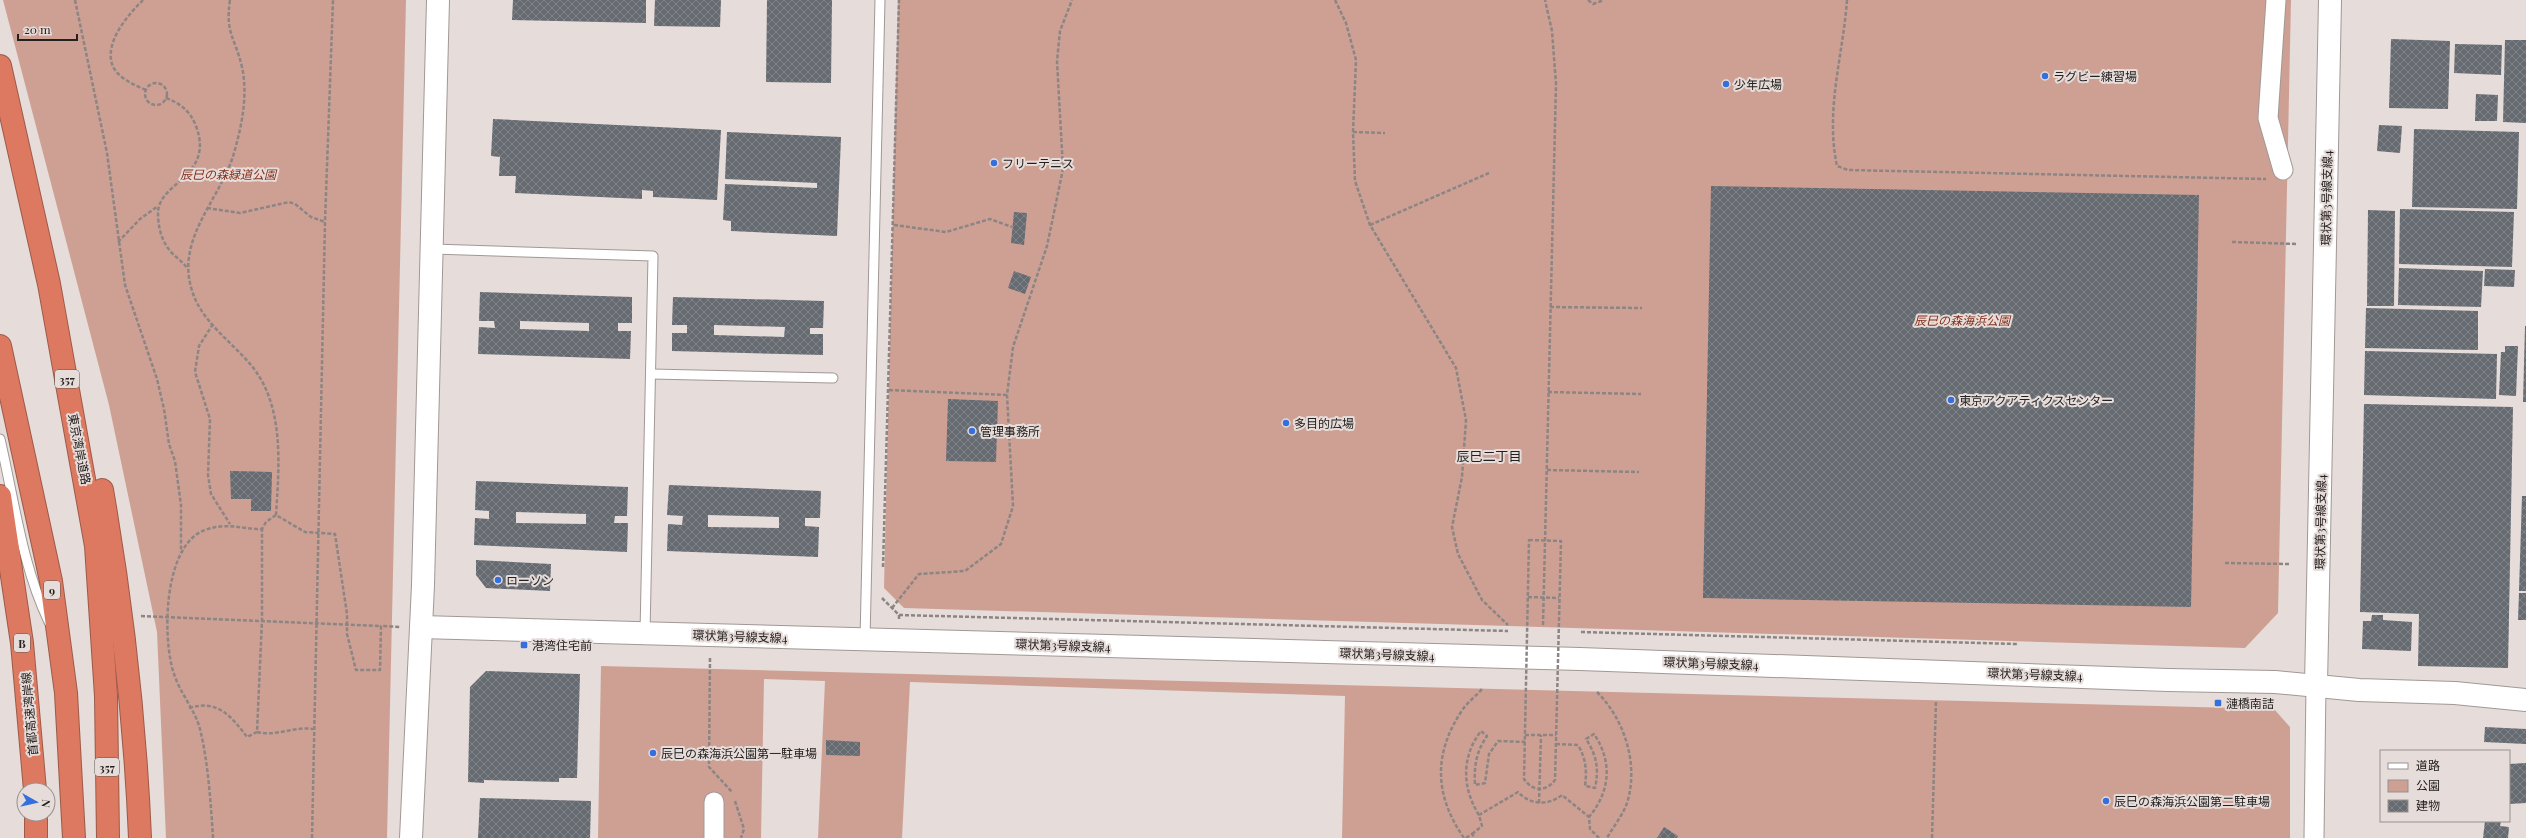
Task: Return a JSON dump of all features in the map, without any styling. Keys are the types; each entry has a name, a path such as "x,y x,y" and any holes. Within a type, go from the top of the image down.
{"highway":[{"name":"東京湾岸道路","path":"0,66 49,284 96,546 106,696 108,838"},
{"name":"357","path":"49,284 64,319 86,406 118,580 136,748 140,838"},
{"name":"9","path":"0,346 51,581 70,749 74,838"},
{"name":"首都高速湾岸線","path":"0,496 22,643 34,782"},
{"path":"36,822 36,838"}],"street":[{"path":"411,838 411,627 433,249 438,0"},
{"path":"2276,0 2268,118 2282,170"},
{"name":"環状第3号線支線4","path":"411,627 1762,665 2168,680 2275,682 2316,685 2330,0"},
{"path":"2314,838 2316,685 2359,690 2455,693 2526,700"},
{"path":"2455,693 2526,688"},
{"path":"714,802 714,838"}],"lane":[{"path":"865,640 880,0"},
{"path":"433,249 653,256 645,633"},
{"path":"651,374 833,378"},
{"path":"0,439 23,541 40,603 59,643"}],"path":[{"path":"75,0 107,153 118,242 131,305 155,373 164,409 181,504 181,552"},
{"path":"143,0 118,32 111,56 112,65 117,72 146,90"},
{"path":"230,0 227,23 242,67 245,91 243,118 234,153 200,219 194,236 187,268 197,305 257,373 266,391 277,433 279,454 276,516"},
{"path":"312,838 315,622 325,222 333,0"},
{"path":"883,568 894,225 899,0"},
{"path":"892,608 919,574 965,571 1001,544 1013,506 1007,395 1013,347 1047,246 1063,169 1057,61 1060,31 1072,0"},
{"path":"1335,0 1346,23 1356,60 1353,132 1355,181 1370,225 1456,368 1466,420 1462,477 1452,527 1458,554 1482,600 1508,625"},
{"path":"1543,626 1556,84 1552,31 1545,0"},
{"path":"1588,0 1593,4 1604,0"},
{"path":"1847,0 1834,85 1833,149 1837,166 1842,168 1864,171 2270,180 2282,170"},
{"path":"152,84 160,84 166,89 166,98 160,105 150,104 145,98 146,90 152,84"},
{"path":"166,98 178,103 191,116 197,130 199,146 191,170 165,196 159,206 158,213 163,242 187,268"},
{"path":"1353,132 1385,133"},
{"path":"1370,225 1489,173"},
{"path":"207,208 240,213 289,202 295,204 311,217 325,222"},
{"path":"118,242 140,219 159,206"},
{"path":"894,225 946,232 990,218 1012,227"},
{"path":"2232,242 2298,244"},
{"path":"1550,307 1642,308"},
{"path":"213,324 200,346 194,372 210,419 208,475 211,494 230,524"},
{"path":"889,390 1007,395"},
{"path":"1548,392 1641,394"},
{"path":"1547,470 1639,472"},
{"path":"257,732 262,620 262,529 270,518 276,516 305,532 335,534 347,634 356,670 380,670 381,626"},
{"path":"213,838 200,728 188,708 174,676 170,661 169,617 171,582 181,552 188,542 204,530 230,524 262,529"},
{"path":"1529,540 1545,540 1561,541 1555,780 1550,787 1536,789 1529,786 1524,780 1529,540"},
{"path":"2225,563 2289,564"},
{"path":"882,592 882,600 899,615 1508,631"},
{"path":"1528,597 1559,598"},
{"path":"899,615 899,620"},
{"path":"137,616 411,627"},
{"path":"1581,632 2017,644"},
{"path":"710,658 709,767 731,788 744,829 741,838"},
{"path":"1482,689 1464,708 1450,731 1442,756 1440,784 1451,819 1465,838 1482,826 1479,815 1467,791 1465,772 1474,740 1481,731 1487,736 1477,754 1474,769 1475,785 1485,783 1489,754 1498,741 1525,742"},
{"path":"1597,692 1609,706 1624,734 1632,768 1626,803 1607,838"},
{"path":"1932,838 1936,701"},
{"path":"188,708 202,706 223,711 235,719 247,737 257,732 268,735 290,728 313,728"},
{"path":"1556,744 1578,745 1586,764 1585,786 1595,788 1598,769 1593,749 1586,739 1594,734 1603,747 1607,768 1605,791 1600,805 1589,817"},
{"path":"1525,735 1556,736"},
{"path":"1539,803 1541,735"},
{"path":"1479,815 1518,792 1530,801 1539,803 1552,802 1562,795 1589,817 1590,829 1599,838"},
{"path":"1472,834 1475,838"}],"green space":[{"name":"辰巳の森緑道公園","path":"3,0 406,0 387,838 166,838 157,632 109,405"},
{"name":"辰巳の森海浜公園","path":"898,0 2291,0 2278,613 2245,648 904,608 884,588"},
{"path":"601,666 2274,709 2290,727 2290,838 1342,838 1345,696 910,682 902,838 818,838 825,681 764,679 761,838 598,838"}],"building":[{"path":"513,0 646,0 646,23 512,20"},
{"path":"655,0 721,0 720,27 654,26"},
{"path":"767,0 832,0 831,83 766,82"},
{"path":"2391,39 2450,41 2448,109 2389,108"},
{"path":"2505,40 2526,40 2526,123 2503,122"},
{"path":"2455,44 2502,45 2501,75 2454,73"},
{"path":"2476,94 2498,95 2497,121 2475,121"},
{"path":"493,119 721,130 717,200 653,197 653,191 642,190 642,199 515,193 516,176 499,176 500,157 491,156"},
{"path":"2379,125 2402,126 2400,153 2377,151"},
{"path":"2414,129 2519,132 2517,209 2412,207"},
{"path":"727,132 841,137 837,236 731,231 731,221 723,220 725,184 817,188 817,183 725,179"},
{"name":"東京アクアティクスセンター","path":"1711,186 2199,195 2191,607 1703,598"},
{"path":"2400,209 2514,212 2512,267 2399,264"},
{"path":"2368,210 2395,211 2394,306 2367,306"},
{"path":"1014,212 1027,213 1024,245 1011,243"},
{"path":"2399,268 2483,271 2481,307 2398,305"},
{"path":"2485,269 2515,270 2514,287 2484,286"},
{"path":"1014,271 1031,277 1025,294 1008,288"},
{"path":"480,292 632,297 632,323 618,323 618,331 631,331 630,359 478,354 479,327 495,328 494,321 479,321","holes":["520,321 589,323 589,331 520,329"]},
{"path":"673,297 824,301 823,328 810,328 810,334 823,334 823,355 672,351 672,333 687,333 687,325 672,325","holes":["714,325 785,327 784,337 714,335"]},
{"path":"2366,308 2478,311 2478,350 2365,348"},
{"path":"2525,326 2526,402 2523,402"},
{"path":"2505,346 2518,346 2516,396 2499,395 2501,352 2505,352"},
{"path":"2365,351 2497,354 2496,399 2364,395"},
{"name":"管理事務所","path":"948,399 998,401 996,462 946,461"},
{"path":"2364,404 2513,407 2508,668 2418,666 2419,614 2360,612"},
{"path":"230,471 272,472 271,511 251,511 251,499 231,499"},
{"path":"476,481 628,487 627,516 615,516 614,523 628,523 627,552 474,545 475,518 489,519 489,511 475,510","holes":["516,512 586,514 586,524 516,523"]},
{"path":"669,485 821,491 820,518 805,518 805,526 819,527 818,557 667,551 668,524 682,525 683,516 667,515","holes":["708,515 779,517 779,528 708,527"]},
{"path":"2522,496 2526,496 2526,591 2519,591"},
{"path":"476,560 551,564 550,591 486,588 476,575"},
{"path":"2519,593 2526,593 2526,620 2518,620"},
{"path":"2372,615 2383,615 2383,620 2412,622 2411,651 2362,649 2363,621 2371,621"},
{"path":"486,671 580,674 577,778 559,778 559,782 484,780 484,783 468,782 470,687"},
{"path":"2485,727 2526,729 2526,744 2484,742"},
{"path":"826,740 860,742 860,756 826,755"},
{"path":"2526,763 2526,803 2510,804 2510,764"},
{"path":"480,798 591,801 590,838 478,838"},
{"path":"2485,822 2501,822 2500,826 2509,827 2508,838 2483,838"},
{"path":"1664,827 1678,836 1677,838 1657,838"}],"place":[{"name":"ラグビー練習場","path":"2045,76"},
{"name":"少年広場","path":"1726,84"},
{"name":"フリーテニス","path":"994,163"},
{"name":"東京アクアティクスセンター","path":"1951,400"},
{"name":"多目的広場","path":"1286,423"},
{"name":"管理事務所","path":"972,431"},
{"name":"ローソン","path":"498,580"},
{"name":"港湾住宅前","path":"524,645"},
{"name":"漣橋南詰","path":"2218,703"},
{"name":"辰巳の森海浜公園第一駐車場","path":"653,753"},
{"name":"辰巳の森海浜公園第二駐車場","path":"2106,801"}],"district":[{"name":"辰巳二丁目","path":"1489,455"}]}
